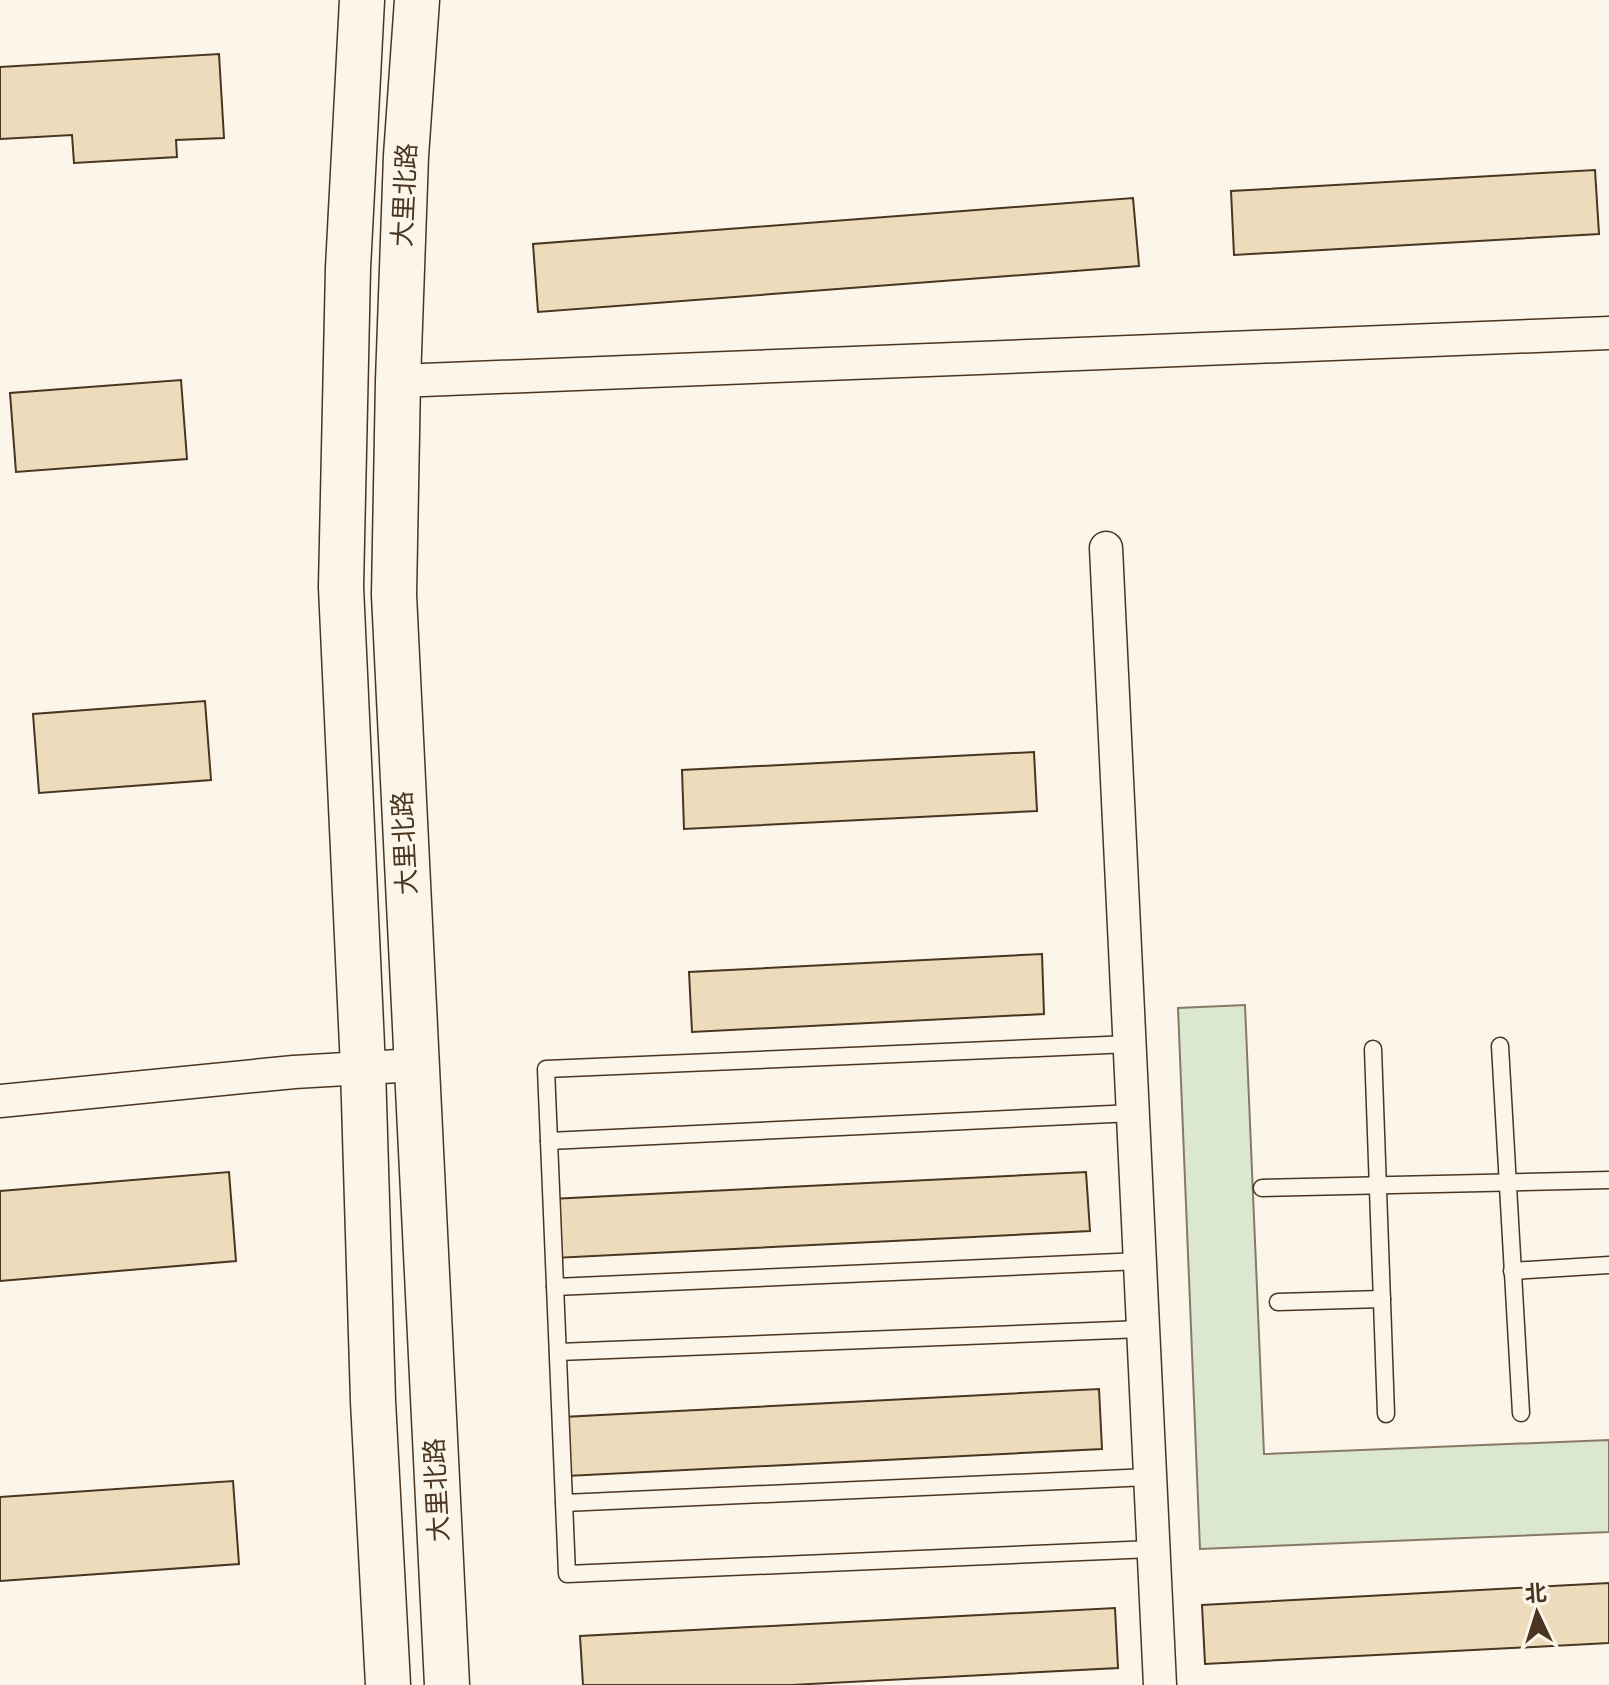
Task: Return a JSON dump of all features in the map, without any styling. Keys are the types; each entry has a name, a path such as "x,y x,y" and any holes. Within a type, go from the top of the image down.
{"main road":[{"name":"大里北路","path":"362,0 348,268 341,587 363,1068 373,1401 388,1685"},
{"name":"大里北路","path":"417,0 406,156 394,595 447,1685"}],"street":[{"path":"398,381 1609,333"},
{"path":"1106,548 1160,1685"},
{"path":"0,1101 278,1073 416,1065"}],"lane":[{"path":"1130,1044 546,1069 567,1574 1152,1549"},
{"path":"1500,1046 1521,1413"},
{"path":"1373,1049 1386,1414"},
{"path":"549,1141 1133,1113"},
{"path":"1262,1188 1609,1180"},
{"path":"555,1287 1140,1261"},
{"path":"1512,1271 1609,1265"},
{"path":"1278,1302 1382,1299"},
{"path":"558,1352 1142,1329"},
{"path":"564,1503 1149,1477"}],"green space":[{"path":"1245,1005 1264,1454 1609,1440 1609,1532 1200,1549 1178,1008"}],"building":[{"path":"219,54 224,138 176,140 177,157 74,163 72,135 0,139 0,67"},
{"path":"1595,170 1599,234 1234,255 1231,191"},
{"path":"1133,198 1139,266 538,312 533,244"},
{"path":"181,380 187,459 16,472 10,393"},
{"path":"205,701 211,780 39,793 33,714"},
{"path":"1034,752 1037,811 684,829 682,770"},
{"path":"1042,954 1044,1014 692,1032 689,972"},
{"path":"229,1172 236,1261 0,1281 0,1191"},
{"path":"1086,1172 1090,1231 554,1258 551,1199"},
{"path":"1099,1389 1102,1449 567,1476 563,1417"},
{"path":"233,1481 239,1564 0,1581 0,1497"},
{"path":"1609,1583 1609,1643 1205,1664 1202,1605"},
{"path":"1115,1608 1118,1668 791,1685 583,1685 580,1636"}]}
